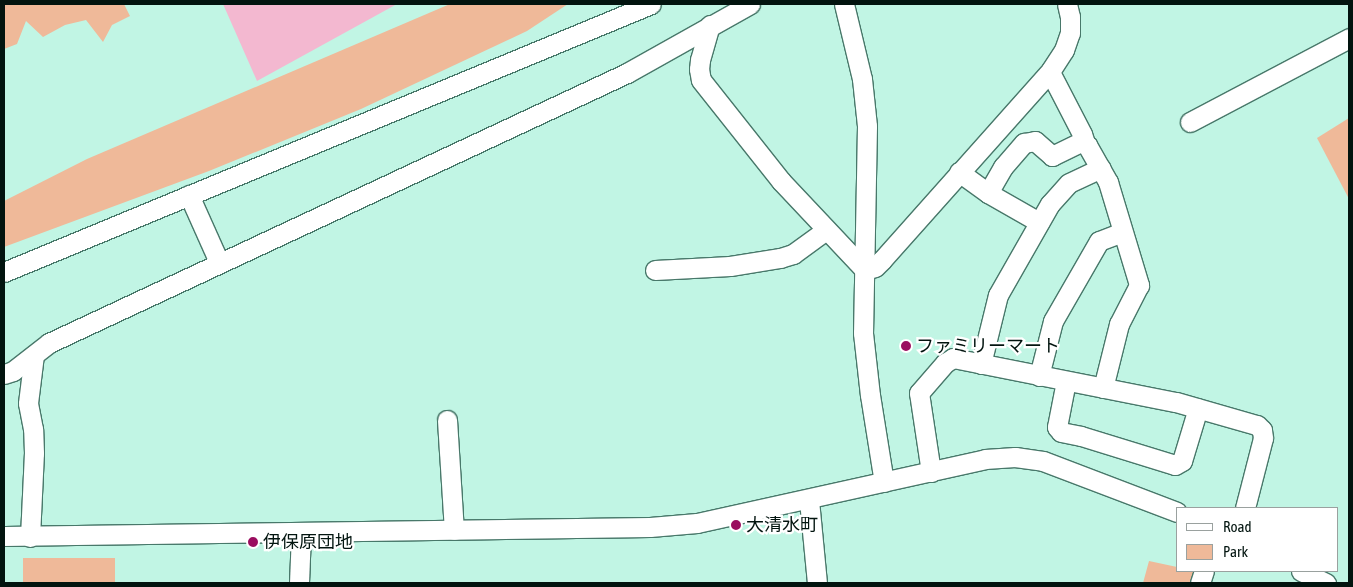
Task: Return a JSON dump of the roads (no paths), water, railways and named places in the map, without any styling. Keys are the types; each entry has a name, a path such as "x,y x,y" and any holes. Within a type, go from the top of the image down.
{"street":[{"path":"4,272 650,4"},
{"path":"4,374 13,371 49,343 627,72 750,4"},
{"path":"844,4 862,79 867,126 863,333 870,395 884,482"},
{"path":"865,270 875,267 882,260 1050,72 1064,50 1070,33 1070,17 1067,4"},
{"path":"710,25 700,60 701,80 781,181 865,270"},
{"path":"1190,122 1349,38"},
{"path":"1050,72 1085,143 1108,182 1139,285 1118,324 1103,388"},
{"path":"988,193 1004,167 1024,143 1035,140 1052,156 1081,142 1085,143"},
{"path":"980,364 998,295 1050,204 1069,183 1101,168"},
{"path":"959,172 988,193 1039,222"},
{"path":"189,195 219,262"},
{"path":"654,270 730,266 780,258 793,254 826,230"},
{"path":"1039,376 1052,321 1099,241 1122,232"},
{"path":"30,537 34,453 33,429 28,403 34,355"},
{"path":"931,472 919,393 948,360 953,358 1176,402 1257,425 1262,430 1263,438 1244,507"},
{"path":"1066,381 1056,427 1058,430 1176,465 1182,461 1198,408"},
{"path":"447,420 454,530"},
{"path":"4,536 650,527 697,523 809,500 985,459 1015,457 1043,462 1176,512"},
{"path":"809,500 817,583"},
{"path":"300,583 301,533"},
{"path":"1302,572 1326,583"}],"place":[{"name":"ファミリーマート","path":"906,346"},
{"name":"大清水町","path":"736,525"},
{"name":"伊保原団地","path":"253,542"}]}
